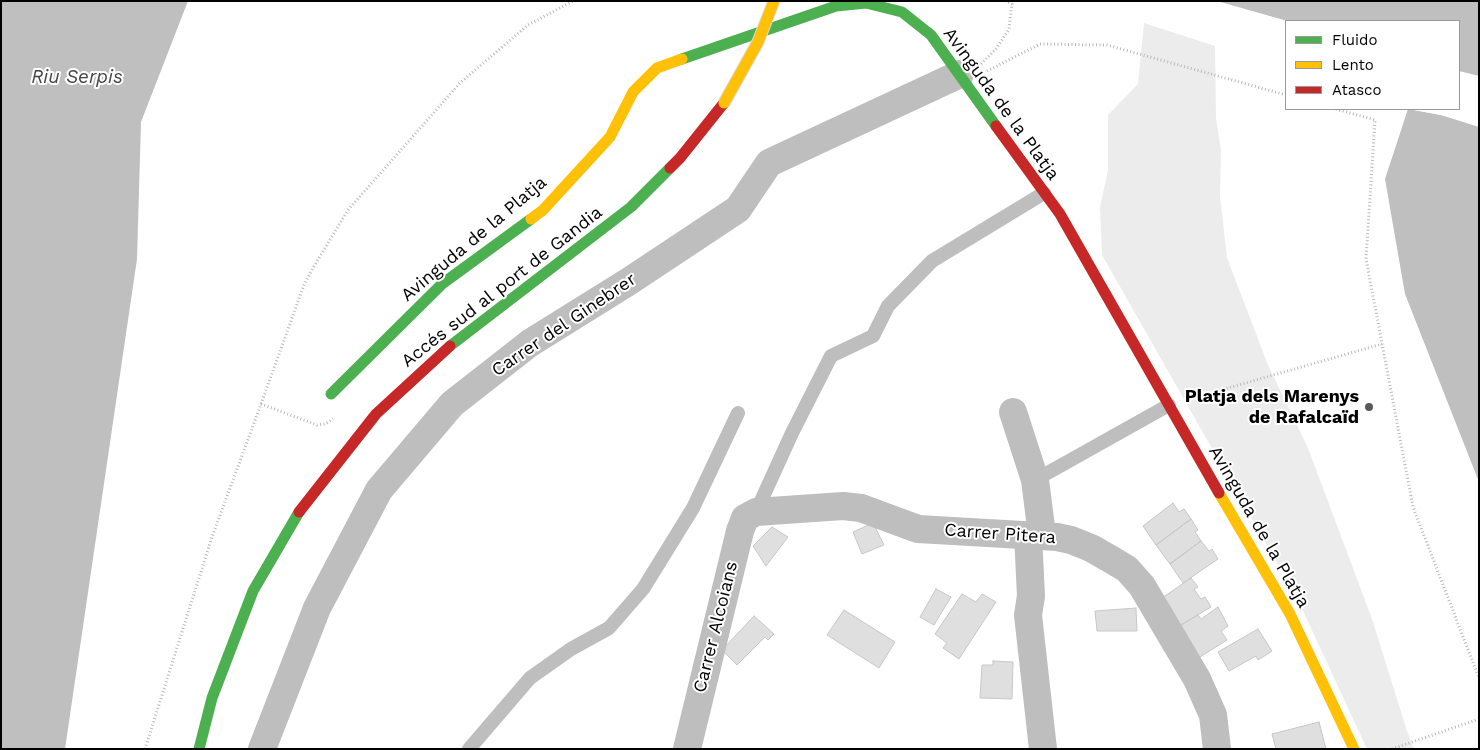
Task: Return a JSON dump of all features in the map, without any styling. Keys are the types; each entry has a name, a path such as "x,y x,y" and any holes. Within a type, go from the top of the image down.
{"main road":[{"name":"Accés sud al port de Gandia","path":"199,749 212,698 253,591 303,505 376,414 446,349 631,207 680,158 724,103 758,42 774,1"},
{"name":"Avinguda de la Platja","path":"331,394 442,284 542,210 610,137 634,92 657,68 836,6 866,3 902,12 931,35 1060,214 1168,405 1290,614 1354,749"}],"street":[{"name":"Carrer del Ginebrer","path":"262,749 316,608 379,490 452,404 530,343 628,282 738,209 769,163 962,78"},
{"path":"1013,412 1034,480 1035,535 1028,615 1043,749"},
{"name":"Carrer Pitera","path":"756,512 843,506 861,508 918,529 1035,535 1071,540 1091,548 1127,569 1142,586 1197,679 1208,702 1213,715 1217,749"},
{"name":"Carrer Alcoians","path":"687,749 740,531 745,518 756,512"}],"lane":[{"path":"756,512 792,433 831,356 872,336 888,306 932,261 1044,193"},
{"path":"1034,480 1168,405"},
{"path":"469,749 530,678 571,650 609,628 643,589 694,508 738,413"}],"path":[{"path":"261,404 304,285 348,210 460,83 528,25 572,1"},
{"path":"962,78 983,64 1009,29 1012,4 1006,1"},
{"path":"962,78 1040,44 1107,45 1285,95"},
{"path":"1340,110 1375,120 1366,258 1382,344 1413,507 1479,678"},
{"path":"1168,405 1382,344"},
{"path":"1392,749 1479,719"}],"shaded area":[{"path":"1144,23 1215,46 1216,118 1221,150 1220,196 1227,258 1268,365 1308,448 1372,619 1414,749 1367,749 1297,598 1102,255 1100,207 1108,170 1108,115 1138,84"}],"water":[{"name":"Riu Serpis","path":"1,1 188,1 141,122 137,259 65,749 1,749"},
{"path":"1217,1 1479,1 1479,76 1460,71 1460,20 1285,20"},
{"path":"1408,110 1441,115 1479,125 1479,482 1405,294 1385,179"}],"pier":[{"path":"1214,1 1285,20 1285,24 1216,4"},
{"path":"1414,110 1442,112 1479,123 1479,127 1441,115"}],"building":[{"path":"1173,503 1179,512 1184,509 1191,519 1156,545 1143,526"},
{"path":"1191,519 1198,530 1195,532 1201,541 1170,564 1156,545"},
{"path":"873,523 884,545 862,554 853,532"},
{"path":"772,527 788,537 766,566 753,546"},
{"path":"1201,541 1209,551 1212,549 1218,559 1183,583 1170,564"},
{"path":"1191,578 1198,587 1194,589 1201,599 1205,597 1211,607 1176,628 1159,600"},
{"path":"936,589 951,597 934,625 920,617"},
{"path":"962,594 976,602 982,594 996,602 959,659 943,648 947,643 935,634"},
{"path":"1218,607 1228,626 1221,631 1227,640 1195,660 1176,628 1198,615 1201,619"},
{"path":"1136,608 1137,631 1097,631 1095,611"},
{"path":"844,610 895,642 879,668 827,635"},
{"path":"754,616 774,634 768,640 765,637 737,665 722,650"},
{"path":"1258,629 1272,651 1258,660 1256,656 1229,671 1218,652"},
{"path":"993,661 1013,662 1012,699 980,698 982,665 993,665"},
{"path":"1319,722 1326,749 1276,749 1272,734"}],"traffic: fast":[{"path":"682,59 836,6 866,3 902,12 931,35 996,126"},
{"path":"450,346 631,207 670,168"},
{"path":"331,394 442,284 531,219"},
{"path":"199,749 212,698 253,591 299,512"}],"traffic: slow":[{"path":"724,103 758,42 774,1"},
{"path":"531,219 543,210 610,137 633,92 657,68 682,59"},
{"path":"1219,493 1290,614 1354,749"}],"traffic: jam":[{"path":"670,168 724,103"},
{"path":"996,126 1060,214 1219,493"},
{"path":"299,512 376,414 450,346"}],"place":[{"name":"Platja dels Marenys de Rafalcaïd","path":"1369,407"}]}
